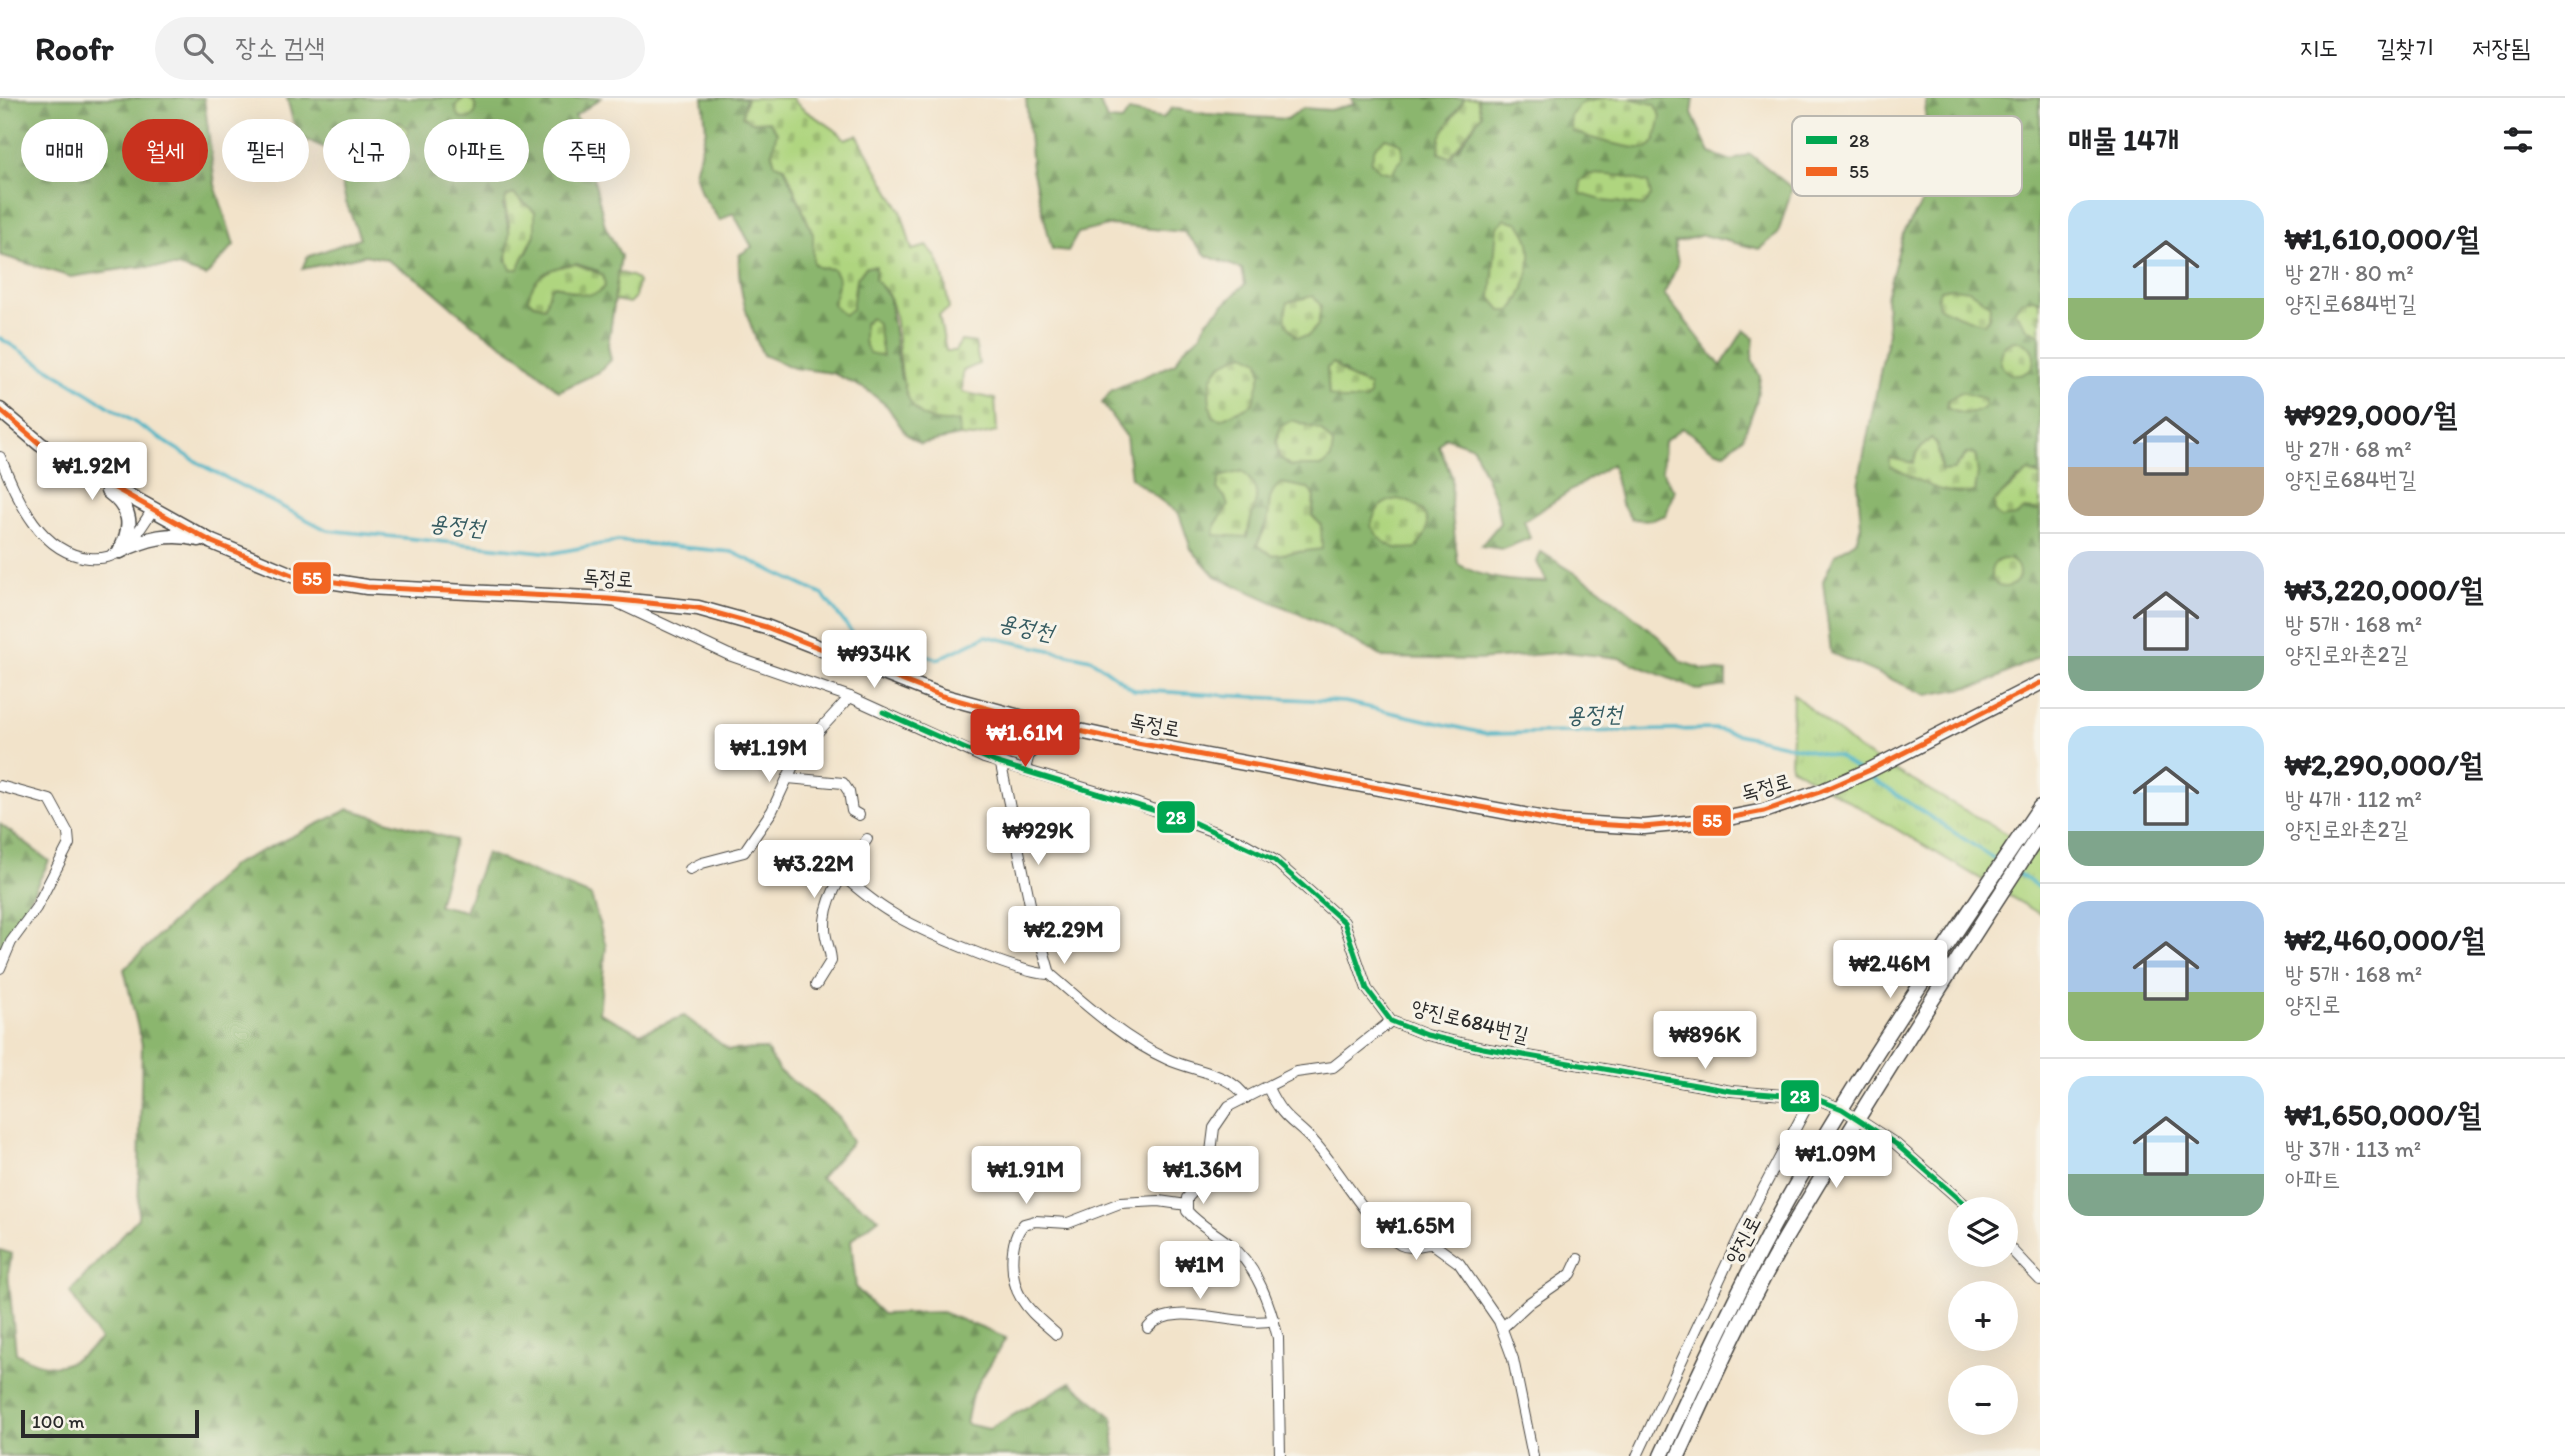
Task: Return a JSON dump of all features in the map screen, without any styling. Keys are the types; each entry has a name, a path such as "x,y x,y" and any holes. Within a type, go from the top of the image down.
{"street":[{"name":"독정로","path":"0,410 61,458 212,542 281,572 341,584 609,599 698,608 741,619 912,686 1038,722 1561,822 1644,827 1690,823 1743,816 1796,801 1910,751 2040,683"},
{"path":"0,457 19,500 46,537 73,554 99,558 166,535 212,542"},
{"path":"61,458 125,506 130,527 120,551"},
{"path":"120,551 154,508"},
{"name":"양진로684번길","path":"609,599 729,655 850,697 1001,765 1025,769 1195,823 1274,860 1343,922 1367,989 1391,1021 1426,1035 1483,1048 1731,1091 1812,1097 1842,1109 1896,1144 1956,1197"},
{"path":"649,618 648,611 653,602"},
{"path":"690,869 744,852 765,824 807,741 837,714 850,697"},
{"path":"1008,714 1029,752"},
{"path":"1025,769 1038,722"},
{"path":"1029,752 1062,727"},
{"path":"1001,765 1030,904 1050,974 1068,992 1148,1049 1190,1069 1231,1081 1240,1087 1246,1098"},
{"path":"788,778 843,783 849,792 852,811 859,815"},
{"path":"0,786 50,800 68,833 69,844 45,892 11,943 0,968"},
{"name":"양진로","path":"1678,1456 1730,1342 1786,1239 2036,831 2040,807"},
{"name":"양진로","path":"1661,1456 1708,1352 1746,1278 1842,1109 1970,910 2036,831"},
{"path":"816,985 830,967 825,918 843,876 867,839"},
{"path":"843,876 900,918 998,961 1050,974"},
{"path":"1280,1456 1278,1338 1274,1320 1251,1265 1231,1245 1199,1225 1187,1211 1187,1198 1208,1176 1214,1128 1229,1106 1296,1072 1333,1067 1391,1021"},
{"path":"1268,1088 1283,1115 1312,1140 1346,1187 1394,1240 1408,1247 1433,1244 1444,1249 1459,1263 1502,1328 1513,1359 1533,1456"},
{"path":"1637,1456 1752,1210 1812,1097"},
{"path":"1056,1334 1033,1314 1016,1286 1016,1236 1024,1224 1035,1221 1068,1223 1120,1203 1159,1201 1187,1205"},
{"path":"2018,1257 2040,1280"},
{"path":"1502,1328 1529,1303 1570,1275 1578,1259"},
{"path":"1148,1328 1153,1321 1176,1314 1243,1323 1274,1320"}],"green space":[{"path":"0,98 204,98 207,119 122,119 122,182 208,182 208,130 215,185 234,245 206,276 178,267 136,267 71,277 0,255"},
{"path":"287,98 462,98 456,106 474,101 471,98 601,98 575,116 577,119 543,119 543,182 595,182 605,226 621,256 608,346 611,360 599,372 559,391 522,358 477,328 424,283 385,259 365,255 302,269 307,257 360,238 341,182 410,182 410,119 323,119 323,147 309,141 309,119 292,119","holes":["513,194 535,212 535,234 527,253 506,261 510,234 503,205","576,264 598,271 575,293 556,285 551,287 553,270"]},
{"path":"703,98 747,98 744,103 752,122 769,121 777,132 772,154 775,164 784,167 813,234 813,263 818,267 833,269 840,279 835,290 855,291 856,279 866,267 876,265 875,279 889,296 901,379 959,420 960,436 920,444 906,434 887,406 867,390 833,373 794,368 763,355 748,319 740,281 739,255 752,247 733,213 720,221 701,193 695,173 706,129"},
{"path":"747,98 792,98 845,139 857,135 901,211 912,250 927,246 937,259 943,275 949,309 939,315 946,351 955,351 961,341 975,343 979,364 963,371 962,392 995,399 997,432 974,437 960,436 959,421 935,421 918,412 908,398 895,314 889,296 875,279 876,266 866,267 856,279 852,309 844,315 833,305 839,279 833,269 818,267 813,263 813,234 785,167 775,164 772,153 777,132 769,121 752,122 742,116"},
{"path":"1026,98 1098,98 1107,120 1122,121 1129,111 1163,118 1172,108 1206,114 1287,119 1303,108 1330,110 1354,104 1351,98 1465,98 1450,119 1458,149 1481,115 1477,98 1603,98 1582,103 1628,98 1694,98 1692,114 1710,153 1732,161 1750,154 1792,188 1778,234 1759,249 1703,235 1674,243 1678,264 1664,294 1721,366 1744,330 1754,338 1752,359 1760,377 1756,403 1743,437 1724,453 1712,449 1682,428 1664,442 1662,471 1674,491 1666,515 1652,520 1631,519 1621,503 1612,464 1524,521 1530,538 1503,549 1481,546 1500,523 1496,501 1473,447 1445,437 1439,446 1452,477 1451,506 1458,564 1479,574 1501,579 1547,582 1537,562 1541,552 1599,588 1660,638 1682,662 1703,669 1726,672 1726,686 1698,690 1619,658 1566,652 1478,660 1385,658 1326,626 1215,576 1191,549 1179,514 1131,478 1126,436 1102,403 1112,390 1176,363 1182,351 1201,334 1206,322 1245,284 1242,269 1207,256 1184,232 1111,225 1078,233 1068,251 1052,249 1032,169","holes":["1219,367 1244,408 1221,419 1210,399 1210,388","1327,368 1344,370 1350,378 1359,381 1329,395","1314,495 1313,512 1303,551 1272,555 1257,545 1268,518","1225,497 1250,514 1247,537 1216,524 1228,506"]},
{"path":"1465,98 1477,98 1481,115 1450,157 1439,153 1440,137"},
{"path":"1603,98 1628,98 1654,104 1661,116 1655,141 1647,149 1637,148 1609,143 1572,131 1570,116 1582,103"},
{"path":"1926,98 2040,98 2040,303 2035,299 2019,317 2028,329 2040,335 2040,476 2037,473 2017,479 1994,503 2040,511 2040,656 1985,684 1927,695 1831,653 1823,581 1835,555 1856,541 1861,526 1858,484 1888,333 1886,297 1903,234 1923,201 1923,196 2022,196 2022,116 1925,116","holes":["1966,454 1976,483 1975,491 1890,466 1940,456 1941,471 1954,470"]},
{"path":"462,99 470,99 476,105 476,113 470,119 462,119 456,113 456,105"},
{"path":"1386,138 1402,144 1402,159 1391,173 1379,170 1371,162 1375,147"},
{"path":"1591,174 1623,176 1648,183 1651,195 1644,206 1605,201 1581,194 1580,181"},
{"path":"513,194 535,212 535,234 518,269 511,269 507,254 509,231 505,201 506,197"},
{"path":"1505,219 1519,223 1530,251 1524,288 1511,311 1502,311 1491,298 1497,227"},
{"path":"576,264 603,275 605,286 595,294 588,295 556,285 551,287 545,307 528,299 539,277 559,267"},
{"path":"618,272 634,277 638,282 635,297 629,303 614,300"},
{"path":"1940,290 1969,290 1990,305 1989,318 1984,323 1939,307 1937,298"},
{"path":"1313,296 1321,306 1318,325 1308,336 1297,337 1286,321 1288,302"},
{"path":"2035,299 2040,303 2040,335 2028,329 2014,311 2021,301"},
{"path":"871,318 878,324 883,356 869,353 864,341 864,324"},
{"path":"2017,341 2029,346 2034,358 2029,370 2017,375 2005,370 2000,358 2005,346"},
{"path":"1245,354 1259,361 1261,374 1253,404 1221,419 1213,417 1209,395 1212,377 1224,363"},
{"path":"1333,363 1350,378 1369,386 1369,396 1365,400 1341,400 1329,395 1327,368"},
{"path":"1961,392 1985,399 1984,408 1966,414 1947,408 1948,400"},
{"path":"1292,420 1321,430 1333,444 1331,458 1323,466 1291,466 1279,457 1276,441 1281,426"},
{"path":"1931,438 1937,444 1941,471 1954,470 1967,454 1975,455 1978,473 1975,492 1941,490 1890,466 1890,458 1913,463 1917,452"},
{"path":"1242,471 1255,488 1256,495 1247,537 1214,535 1216,524 1228,506 1225,497 1217,489 1220,477"},
{"path":"2028,472 2040,476 2040,511 2025,509 2017,516 2001,518 1995,513 1994,502"},
{"path":"1281,483 1307,488 1314,495 1312,516 1321,525 1322,549 1272,555 1257,545 1268,518 1271,495"},
{"path":"1397,499 1416,506 1426,517 1426,531 1416,548 1401,549 1390,546 1371,526 1379,508 1386,502"},
{"path":"2005,559 2015,563 2019,573 2015,583 2005,587 1995,583 1991,573 1995,563"},
{"path":"1793,694 1859,750 2040,853 2040,914 1791,767"},
{"path":"349,809 455,840 438,905 465,911 486,853 591,896 606,946 599,1013 640,1033 684,1016 729,1050 766,1049 779,1071 838,1116 852,1142 820,1178 879,1218 851,1240 856,1288 882,1314 942,1312 1006,1338 972,1394 966,1424 989,1429 1071,1382 1113,1418 1115,1456 0,1456 0,1250 12,1254 8,1273 16,1353 41,1364 61,1365 80,1357 100,1340 70,1292 138,1218 142,1045 124,969 232,865"},
{"path":"0,824 49,861 0,958"}],"waterway":[{"name":"용정천","path":"0,338 207,468 327,530 553,553 618,541 732,552 823,595 854,635 938,659 986,636 1091,659 1134,690 1345,702 1487,734 1715,729 1839,757 1858,770"},
{"name":"용정천","path":"1868,776 1999,862"},
{"name":"용정천","path":"2017,873 2040,888"}],"transit line":[{"name":"55","path":"0,410 61,458 212,542 292,575 367,587 609,599 698,608 766,627 942,696 1038,722 1561,822 1644,827 1718,820 1764,811 1820,792 1870,770 2040,683"},
{"name":"28","path":"883,712 995,762 1195,823 1274,860 1344,922 1367,989 1391,1021 1426,1035 1483,1048 1731,1091 1812,1097 1842,1109 1896,1144 1956,1197"}]}
